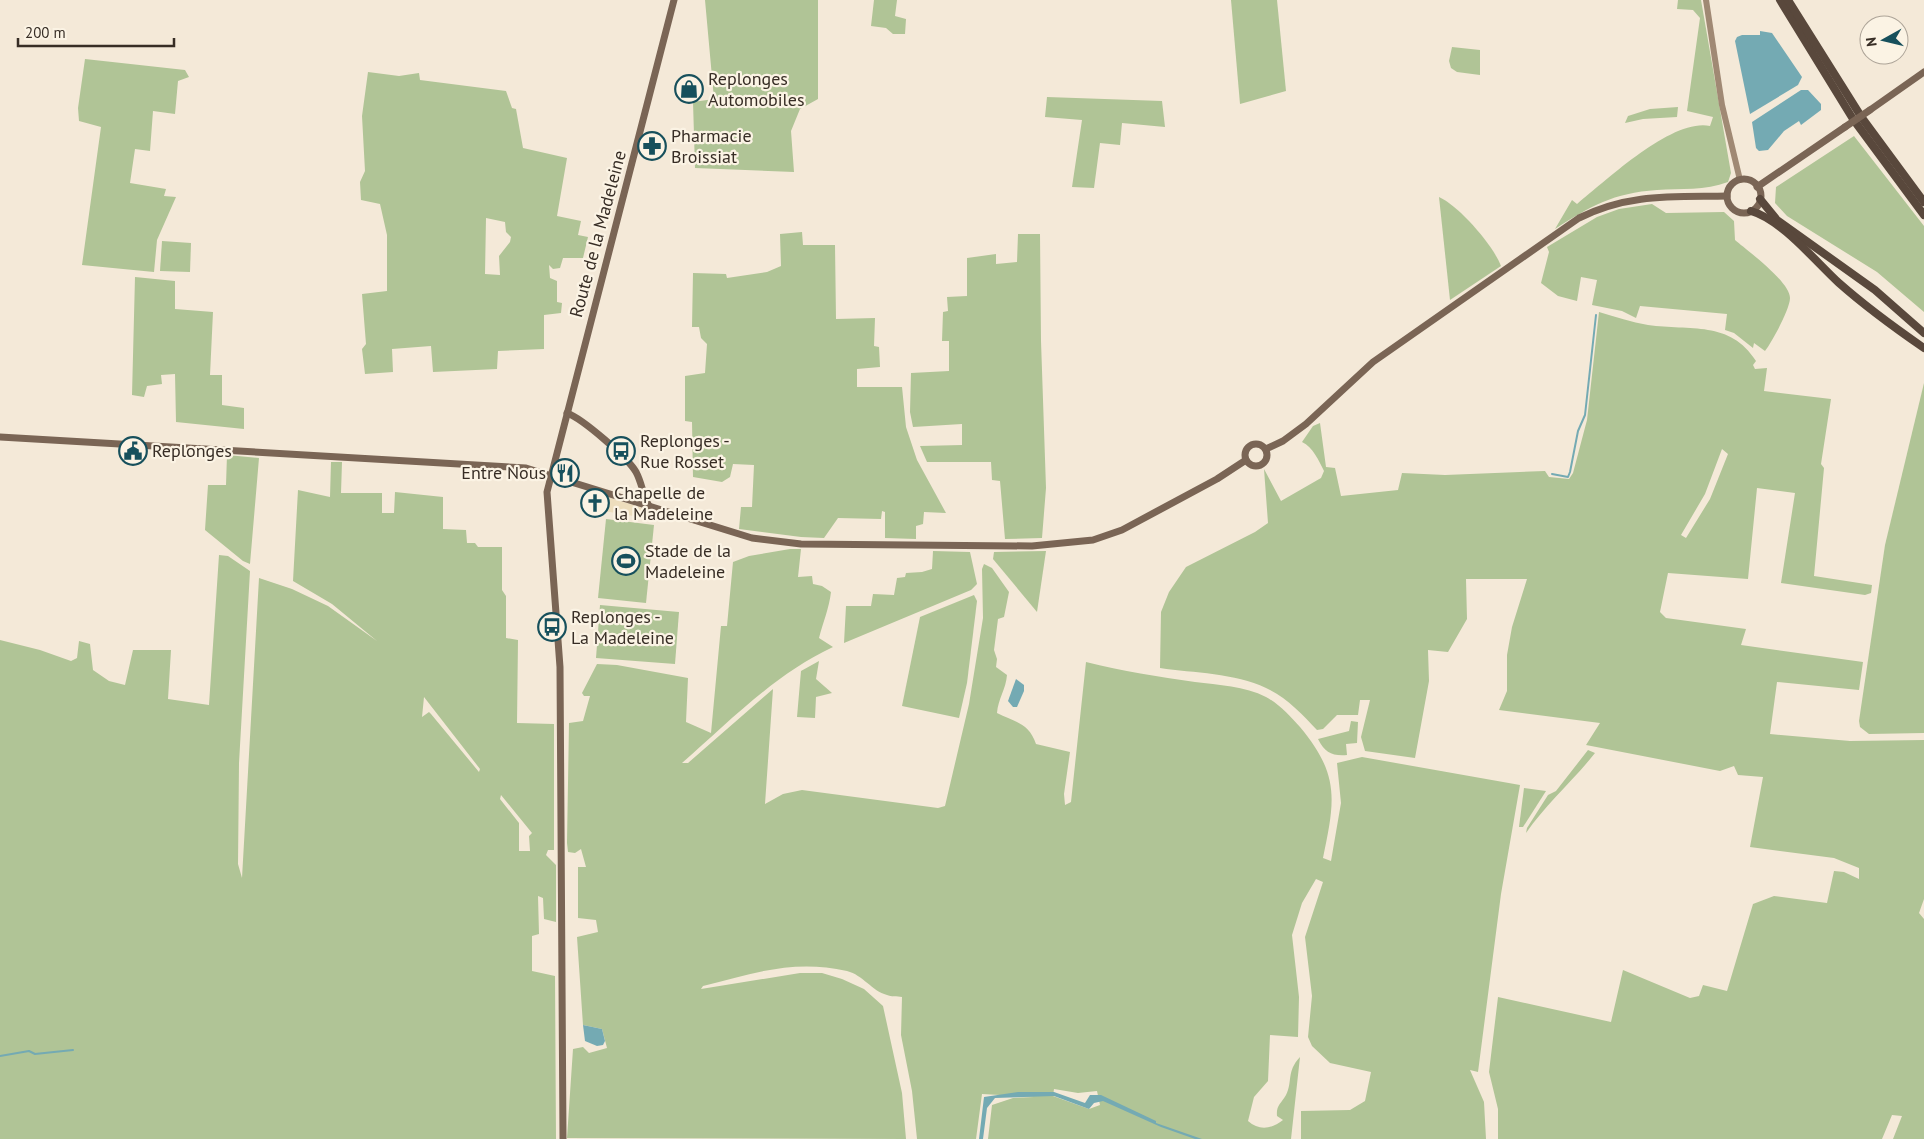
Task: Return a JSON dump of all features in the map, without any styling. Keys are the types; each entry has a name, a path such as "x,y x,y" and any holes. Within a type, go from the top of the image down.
{"highway":[{"path":"1780,0 1853,119 1924,214"},
{"path":"1788,0 1862,118 1924,202"},
{"path":"1760,199 1777,220 1875,290 1924,333"},
{"path":"1751,211 1760,214 1774,223 1840,284 1924,348"}],"main road":[{"name":"Route de la Madeleine","path":"563,1139 561,722 559,658 547,492 674,0"},
{"path":"1706,0 1722,105 1740,180"},
{"path":"1757,187 1924,72"},
{"path":"1740,180 1750,180 1757,187 1760,199 1756,208 1751,211 1741,212 1734,210 1727,196 1730,188 1740,180"},
{"path":"1266,449 1283,441 1306,424 1373,362 1579,218 1618,202 1647,197 1727,196"},
{"path":"567,413 579,419 627,460 636,472 649,506"},
{"path":"0,437 526,468 566,482 752,538 801,544 1032,546 1093,540 1122,530 1217,479 1246,460"},
{"path":"1257,443 1266,449 1267,457 1260,465 1252,465 1246,460 1245,452 1249,445 1257,443"},
{"path":"547,492 554,485 566,482"}],"green space":[{"path":"705,0 818,0 818,99 800,109 791,131 794,172 695,168 693,102 714,99"},
{"path":"874,0 897,0 895,16 906,19 905,34 893,34 886,28 871,26"},
{"path":"1231,0 1277,0 1286,91 1240,104"},
{"path":"1678,0 1701,0 1731,173 1728,182 1702,188 1657,190 1628,194 1591,207 1555,229 1572,200 1577,204 1640,153 1677,131 1695,126 1710,126 1713,117 1687,111 1700,18 1693,10 1677,9"},
{"path":"1452,47 1480,50 1480,75 1457,72 1451,68 1449,61"},
{"path":"85,59 185,70 189,77 178,81 175,114 153,111 150,151 135,149 130,183 166,189 164,196 176,197 157,240 154,272 82,265 101,127 79,121 78,108"},
{"path":"368,72 399,76 419,73 420,80 506,91 512,108 516,109 523,148 567,158 557,216 581,221 578,235 588,237 583,258 563,258 560,268 553,269 549,265 550,278 557,281 557,302 562,303 561,313 544,315 544,349 498,351 497,369 433,372 431,346 392,349 393,372 365,374 362,349 366,344 362,294 387,291 387,235 380,204 361,200 360,182 365,171 362,116","holes":["486,218 505,222 506,232 511,237 510,242 499,256 500,275 485,274"]},
{"path":"1047,97 1162,101 1165,127 1122,123 1120,145 1100,143 1094,188 1072,187 1082,120 1045,117"},
{"path":"1678,107 1677,117 1643,119 1625,123 1628,116 1650,109"},
{"path":"1854,136 1924,226 1924,312 1877,272 1787,216 1775,203 1776,187"},
{"path":"1439,197 1465,217 1483,237 1501,266 1450,300"},
{"path":"1652,204 1666,213 1724,212 1734,221 1735,240 1767,267 1783,284 1788,291 1789,303 1780,325 1765,351 1754,343 1753,348 1734,333 1725,330 1727,314 1640,306 1636,318 1622,311 1592,305 1597,280 1581,277 1577,301 1558,296 1541,283 1549,252 1547,247 1597,217 1619,209"},
{"path":"802,232 803,245 835,245 836,319 875,318 874,346 879,347 880,367 857,369 857,387 902,387 906,427 917,460 946,513 924,512 923,524 916,526 916,539 885,538 885,512 882,511 881,519 838,518 824,538 739,529 741,507 752,507 754,465 733,464 730,477 722,482 693,477 692,422 685,421 685,376 705,373 707,344 701,338 699,327 692,327 693,273 726,274 727,278 767,272 781,266 780,234"},
{"path":"1018,234 1040,234 1041,341 1046,488 1042,538 1005,539 1000,481 992,480 991,462 927,462 920,446 962,445 962,424 913,427 910,412 911,373 949,371 949,341 942,341 943,312 948,311 947,297 967,296 967,258 996,254 996,264 1017,262"},
{"path":"162,241 191,243 190,272 160,271"},
{"path":"135,277 175,281 175,309 213,312 210,375 222,375 222,405 244,408 244,429 176,422 175,374 161,375 162,384 147,386 144,397 132,395"},
{"path":"1599,312 1648,325 1694,328 1721,333 1734,339 1746,348 1756,361 1753,365 1755,369 1767,368 1764,391 1831,399 1821,464 1824,468 1814,576 1872,585 1871,593 1865,595 1781,583 1795,493 1757,488 1748,579 1668,573 1660,612 1666,618 1746,629 1741,645 1863,662 1859,690 1777,682 1770,734 1850,741 1924,740 1924,899 1919,913 1924,919 1924,1139 1893,1139 1902,1116 1892,1115 1882,1139 1498,1139 1498,1109 1489,1072 1498,997 1611,1022 1623,970 1690,998 1699,996 1703,985 1727,991 1753,904 1774,896 1827,903 1834,871 1844,872 1859,879 1859,868 1834,858 1750,847 1763,777 1738,775 1734,766 1720,771 1586,745 1600,723 1499,710 1507,691 1507,655 1512,627 1527,579 1466,579 1467,619 1448,652 1428,650 1429,681 1415,758 1365,751 1361,737 1370,700 1360,700 1358,715 1337,715 1323,729 1317,730 1287,701 1254,683 1228,676 1160,668 1161,612 1169,592 1186,567 1255,532 1268,523 1264,469 1281,501 1321,478 1324,471 1320,463 1306,444 1302,442 1313,426 1320,423 1326,467 1335,468 1341,496 1398,490 1402,473 1445,475 1545,471 1549,477 1569,479 1573,473 1587,420","holes":["1722,449 1728,454 1710,499 1686,538 1681,535 1705,494"]},
{"path":"1924,383 1924,733 1869,734 1860,727 1859,721 1885,545"},
{"path":"227,455 259,458 250,564 243,561 205,530 208,485 226,485"},
{"path":"331,462 342,462 341,493 382,493 382,513 394,513 395,492 443,497 443,529 466,530 467,543 475,543 478,547 502,547 502,590 506,596 506,638 518,640 517,723 554,724 554,850 548,850 546,855 556,865 556,922 544,919 543,898 538,896 539,934 532,936 532,971 555,976 556,1139 0,1139 0,640 40,650 71,661 77,658 79,641 90,644 93,670 109,681 125,685 133,650 171,650 168,699 209,705 219,555 228,556 250,571 239,763 238,864 242,878 259,578 292,589 328,606 377,641 332,604 293,581 298,490 330,497","holes":["424,697 480,769 479,772 429,712 422,717","501,795 532,833 529,836 530,851 519,851 519,823 500,799"]},
{"name":"Stade de la Madeleine","path":"606,519 654,525 646,603 598,598"},
{"path":"801,549 798,577 812,576 813,584 822,586 831,592 819,638 833,647 772,684 682,763 688,763 773,689 765,804 783,794 802,790 938,808 945,806 969,704 983,618 982,569 984,564 992,568 1009,592 1004,617 998,619 994,650 997,659 996,667 1007,675 997,713 1025,727 1036,744 1070,752 1064,794 1065,805 1071,802 1086,662 1154,676 1240,688 1258,693 1280,707 1300,727 1313,744 1328,774 1332,804 1323,858 1331,861 1341,803 1337,763 1362,757 1520,785 1501,894 1478,1072 1470,1070 1484,1102 1486,1139 1301,1139 1301,1111 1350,1110 1365,1101 1371,1072 1330,1063 1312,1046 1308,1037 1312,996 1305,937 1323,882 1316,879 1302,903 1292,935 1299,997 1298,1037 1270,1035 1268,1081 1254,1097 1248,1121 1266,1128 1283,1120 1277,1116 1277,1109 1286,1095 1291,1072 1300,1057 1291,1139 988,1139 992,1105 1013,1098 1034,1097 982,1094 976,1139 917,1139 912,1091 901,1035 902,997 882,993 858,976 847,971 809,966 757,972 703,986 701,989 800,973 822,973 842,979 864,989 883,1006 902,1093 906,1139 567,1138 573,1049 583,1047 589,1053 607,1048 602,1029 583,1025 577,937 598,932 596,920 578,918 578,867 586,867 581,849 575,853 568,852 569,723 583,721 590,696 584,696 582,693 597,664 617,665 688,678 686,722 711,733 721,626 727,626 733,562 749,556","holes":["1054,1089 1078,1093 1097,1091 1100,1105 1089,1109 1053,1096"]},
{"path":"933,551 970,552 977,584 971,590 844,643 846,606 871,606 873,594 894,595 897,578 905,577 906,573 932,569"},
{"path":"1046,551 1037,612 993,559 994,552"},
{"path":"974,595 977,601 967,683 959,718 902,706 920,617"},
{"path":"600,605 679,612 675,664 596,658"},
{"path":"819,661 816,679 832,693 816,697 815,718 797,717 801,671"},
{"path":"1351,721 1358,722 1357,743 1346,744 1347,755 1333,754 1323,748 1318,739 1349,731"},
{"path":"1588,750 1595,753 1542,812 1526,833 1527,828 1548,795 1556,791"},
{"path":"1524,788 1546,791 1523,827 1519,827"}],"shaded area":[{"path":"601,495 665,515 663,521 598,510"}],"water":[{"path":"1760,31 1772,33 1802,77 1798,85 1750,114 1735,41 1737,37 1742,35 1760,35"},
{"path":"1801,90 1808,90 1821,104 1821,110 1801,125 1799,121 1784,131 1768,150 1759,151 1756,148 1752,122"},
{"path":"1016,679 1024,685 1024,691 1017,707 1013,707 1008,701"},
{"path":"583,1025 602,1029 605,1041 603,1045 597,1046 585,1041"},
{"path":"1018,1092 1054,1092 1085,1103 1090,1095 1101,1095 1156,1121 1156,1123 1202,1139 1195,1139 1161,1127 1103,1101 1094,1103 1089,1109 1054,1096 995,1098 987,1108 983,1139 979,1139 984,1097"}],"waterway":[{"path":"1552,474 1568,477 1570,472 1578,431 1585,415 1596,315"},
{"path":"0,1056 29,1051 35,1054 73,1050"}],"place":[{"name":"Replonges Automobiles","path":"689,89"},
{"name":"Pharmacie Broissiat","path":"652,146"},
{"name":"Replonges","path":"133,451"},
{"name":"Replonges - Rue Rosset","path":"621,451"},
{"name":"Entre Nous","path":"565,473"},
{"name":"Chapelle de la Madeleine","path":"595,503"},
{"name":"Stade de la Madeleine","path":"626,561"},
{"name":"Replonges - La Madeleine","path":"552,627"}]}
